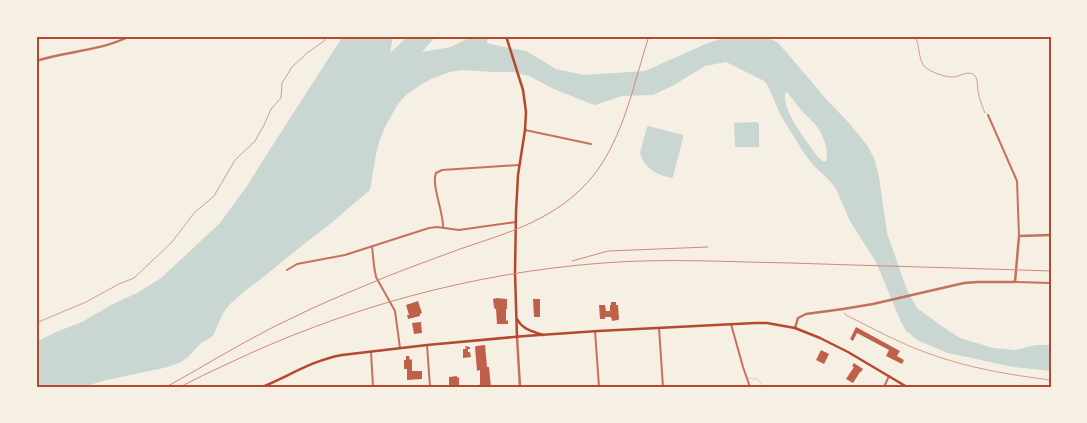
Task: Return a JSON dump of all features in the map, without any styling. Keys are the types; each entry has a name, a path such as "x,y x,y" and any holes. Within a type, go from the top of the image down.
{"main road":[{"path":"506,36 519,77 525,102 526,117 519,165 516,222 517,337"},
{"path":"516,314 519,323 524,328 545,335"},
{"path":"262,387 324,359 336,356 427,345 595,331 767,323 795,328 820,338 908,387"}],"street":[{"path":"36,61 106,46 130,36"},
{"path":"988,115 1017,181 1019,236 1015,282"},
{"path":"525,130 591,144"},
{"path":"443,228 434,180 436,173 442,170 519,165"},
{"path":"287,270 297,264 338,256 429,228 464,230 516,222"},
{"path":"1019,236 1051,235"},
{"path":"372,246 376,277 395,311 400,348"},
{"path":"795,328 796,320 803,314 888,301 972,282 1051,284"},
{"path":"731,324 750,387"},
{"path":"659,328 663,387"},
{"path":"595,331 599,387"},
{"path":"517,337 520,387"},
{"path":"427,345 430,387"},
{"path":"371,352 373,387"},
{"path":"884,387 889,376"}],"path":[{"path":"36,322 86,302 134,278 172,242 194,213 214,196 235,160 255,141 272,109 281,98 282,83 292,67 324,41 327,36"},
{"path":"916,36 921,60 926,67 936,73 947,76 953,77 972,73 975,76 985,114 988,115"},
{"path":"844,309 846,316 931,354 980,368 1051,380"}],"shaded area":[{"path":"343,36 393,36 390,53 408,36 436,36 422,52 451,47 472,36 488,36 487,43 526,51 556,69 584,75 645,71 723,38 762,36 777,42 849,123 867,145 874,158 879,177 887,233 907,290 917,308 960,338 993,348 1015,350 1036,345 1051,345 1051,371 1013,367 948,353 919,341 906,331 876,262 850,221 836,189 804,153 781,116 768,86 764,81 726,62 705,66 653,95 622,96 595,105 554,89 529,76 513,72 463,70 450,72 431,79 407,94 398,104 386,125 376,154 370,190 230,304 223,313 213,336 200,344 188,357 168,367 102,381 84,387 36,387 36,342 82,322 161,278 220,223 247,186","holes":["786,91 820,132 825,142 826,161 822,161 817,156 795,124 786,106"]},
{"path":"757,122 759,124 759,147 735,147 734,123"},
{"path":"648,126 683,135 672,178 652,170 642,158 640,153"}],"building":[{"path":"493,299 507,299 506,321 508,320 508,324 497,324"},
{"path":"533,299 540,299 540,317 534,317"},
{"path":"418,301 422,313 420,316 408,319 407,315 409,315 406,305"},
{"path":"611,302 616,302 616,305 618,305 619,319 612,321 611,317 605,317 605,319 600,319 599,305 605,305 606,311 610,311"},
{"path":"421,322 422,333 414,334 412,323"},
{"path":"856,327 900,351 897,356 904,360 902,364 886,356 889,350 857,333 853,341 850,339"},
{"path":"485,345 491,387 479,387 480,370 477,371 475,347"},
{"path":"465,346 470,347 468,352 470,352 471,357 463,358"},
{"path":"821,350 829,354 824,364 816,360"},
{"path":"406,356 409,356 410,360 412,359 412,371 422,371 422,379 407,380 407,369 404,369"},
{"path":"854,363 863,369 853,383 846,379 854,367 852,366"},
{"path":"457,376 457,378 459,377 459,387 449,387 449,377"}],"waterway":[{"path":"748,378 757,379 764,387"}],"railway":[{"path":"166,387 260,334 310,309 400,271 515,230 549,214 579,191 604,161 627,109 649,36"},
{"path":"572,261 608,251 708,247"},
{"path":"180,387 270,345 362,310 409,296 457,285 505,275 554,268 603,263 674,261 1051,271"}]}
